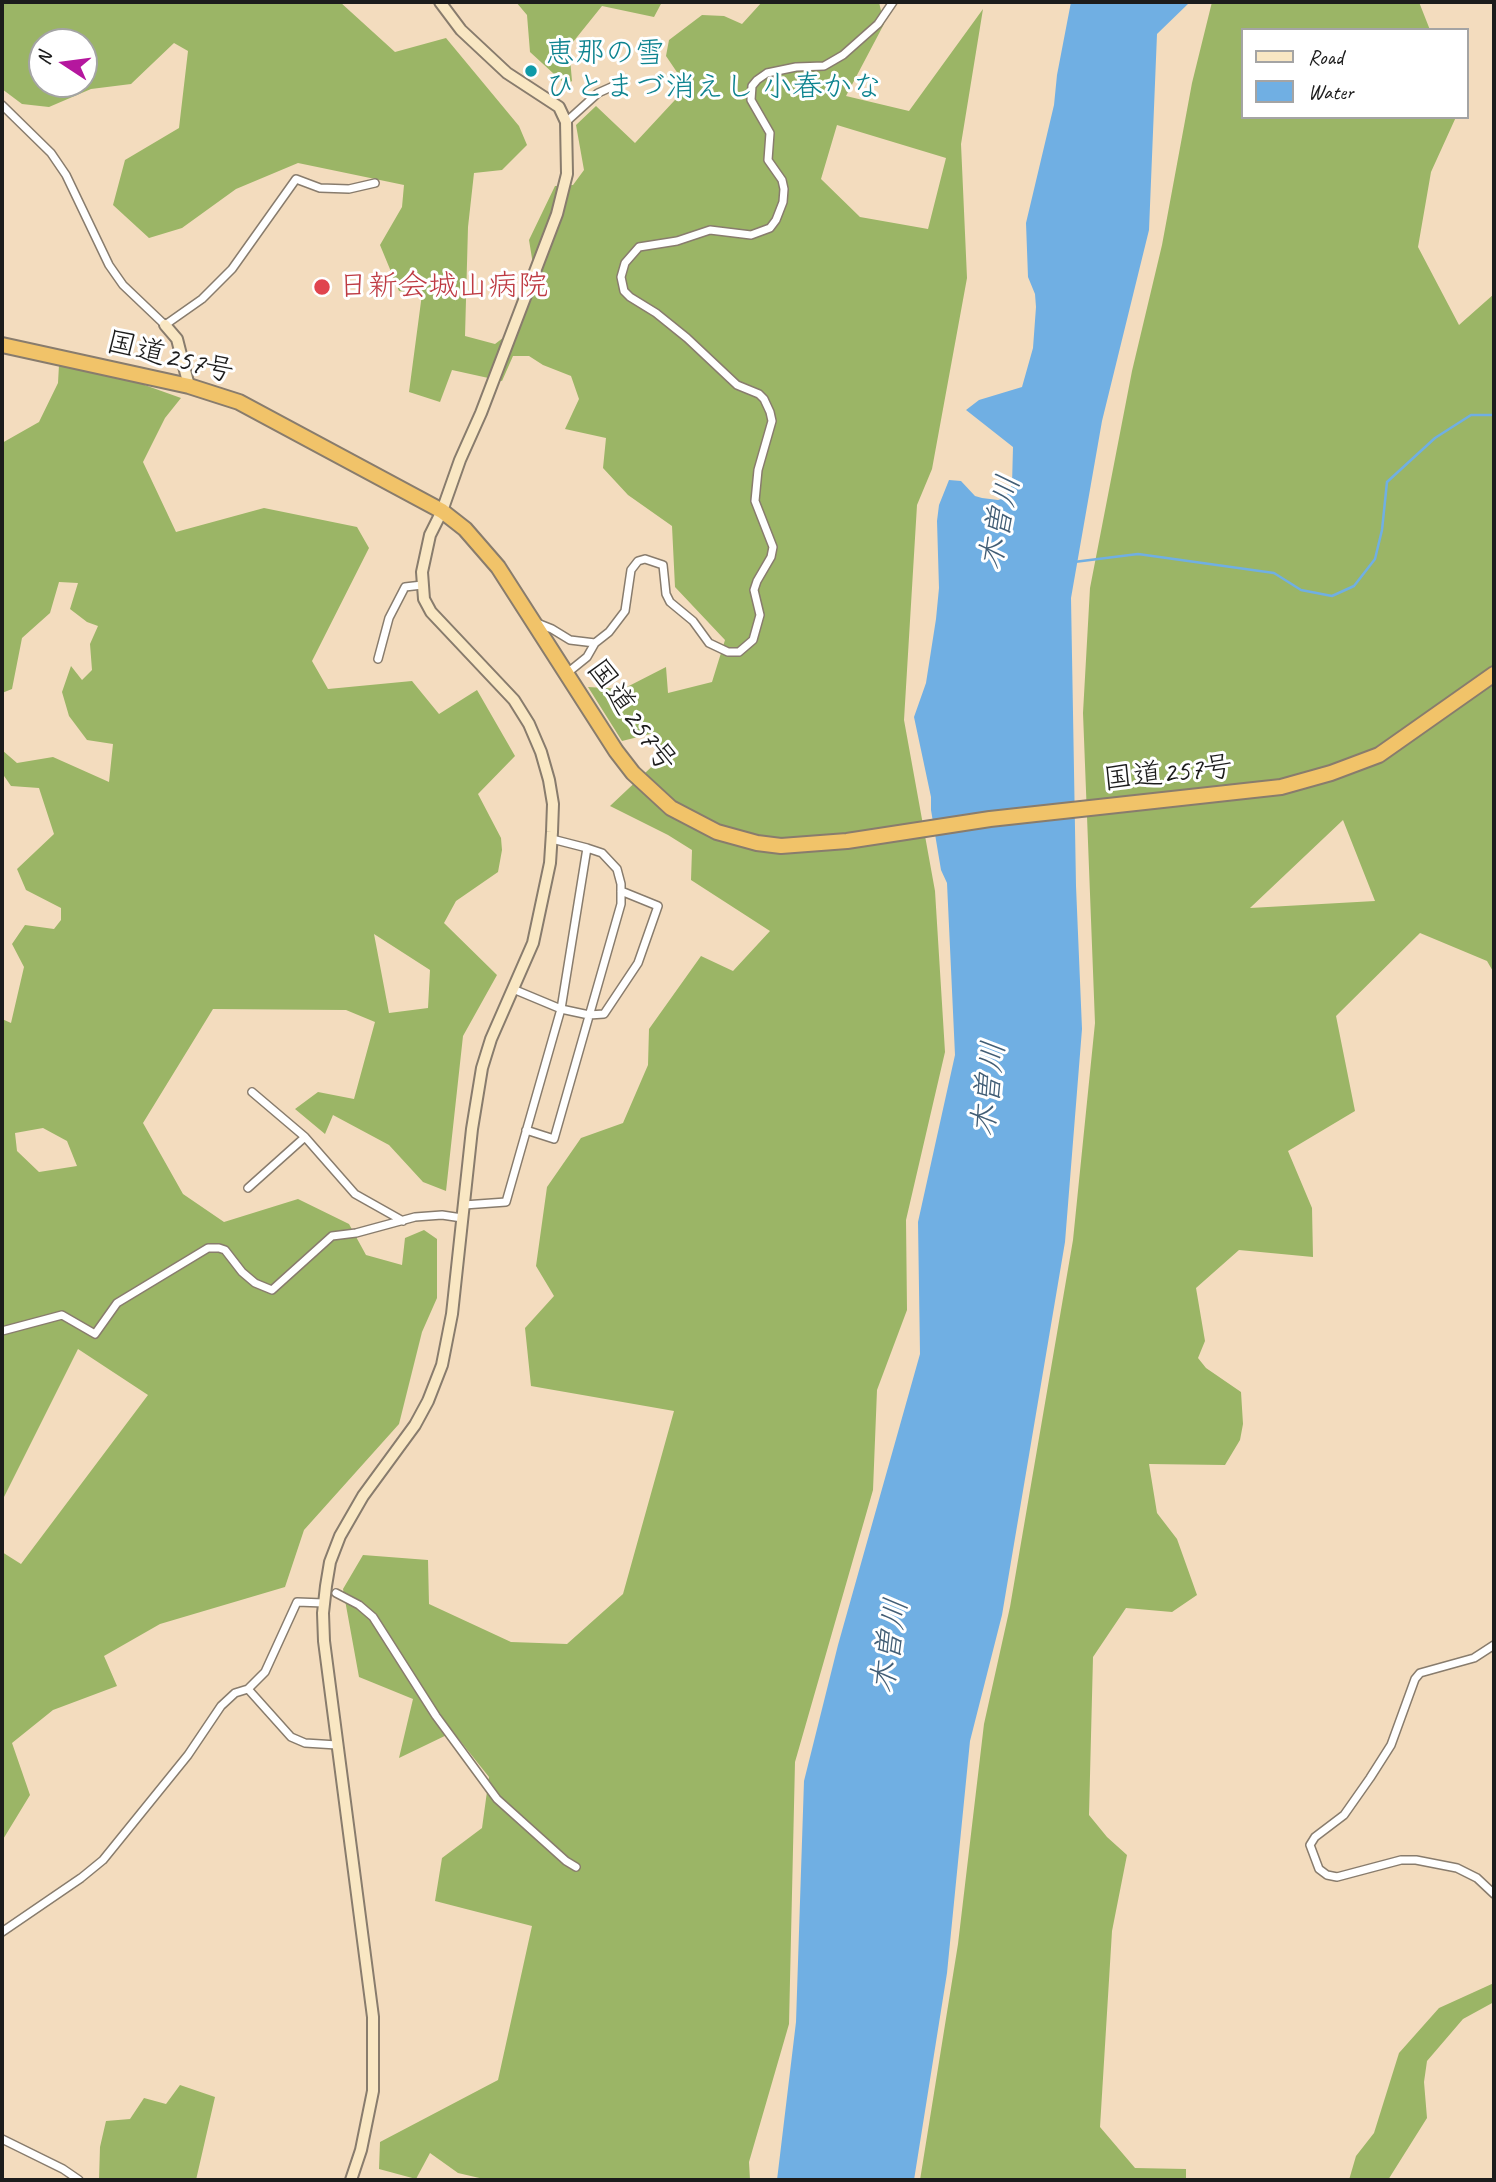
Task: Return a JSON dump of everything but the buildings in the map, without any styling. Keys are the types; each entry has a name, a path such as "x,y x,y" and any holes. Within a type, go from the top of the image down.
{"highway":[{"name":"国道257号","path":"2,345 189,386 239,402 442,511 465,529 486,552 633,773 671,808 725,834 757,844 781,846 847,841 990,819 1228,795 1281,787 1331,773 1379,755 1494,674"}],"street":[{"path":"351,2180 361,2150 373,2091 373,2017 324,1641 324,1603 330,1562 340,1536 363,1496 415,1425 436,1384 448,1338 476,1096 491,1039 527,961 539,923 552,839 553,804 550,780 529,724 514,700 440,625 424,599 422,585 424,555 557,214 567,174 566,122 559,107 507,73 461,30 440,2"},
{"path":"566,674 587,657 625,611 631,570 638,561 645,559 663,565 666,594 670,601 693,621 709,643 719,649 739,652 753,640 760,615 754,590 771,557 773,547 755,501 758,470 772,421 770,412 759,394 737,385 687,338 656,313 630,297 624,291 621,277 625,263 639,247 677,241 710,230 751,235 770,228 776,220 784,189 782,180 768,160 770,133 751,100 752,86 757,79 767,74 796,67 824,66 843,55 878,24 893,2"},
{"path":"566,122 598,93 616,85"},
{"path":"2,105 51,153 66,175 109,265 123,285 177,339 189,386"},
{"path":"165,325 202,299 232,269 296,179 320,188 339,189 374,183"},
{"path":"378,660 389,618 405,587 422,585"},
{"path":"533,622 570,640 596,643"},
{"path":"526,1130 554,1139 621,904 617,869 602,853 552,839"},
{"path":"464,1205 506,1202 561,1009 587,848"},
{"path":"513,989 561,1009 589,1015 604,1014 638,963 658,906 621,891"},
{"path":"251,1092 305,1137 355,1194 403,1221"},
{"path":"248,1188 305,1137"},
{"path":"2,1331 62,1315 94,1334 117,1303 208,1248 225,1250 242,1272 255,1283 272,1290 332,1236 356,1234 442,1214 462,1218"},
{"path":"336,1593 359,1605 373,1617 436,1716 497,1799 576,1867"},
{"path":"2,1932 103,1860 187,1755 221,1706 235,1693 248,1689 265,1672 297,1602 324,1603"},
{"path":"1494,1645 1474,1658 1420,1673 1415,1679 1391,1745 1370,1778 1344,1815 1315,1837 1310,1845 1319,1869 1327,1875 1337,1877 1401,1860 1416,1860 1457,1868 1477,1878 1494,1895"},
{"path":"248,1689 291,1737 305,1743 337,1745"},
{"path":"2,2139 64,2169 79,2180"}],"green space":[{"path":"2,2 340,2 395,52 446,38 519,126 527,145 502,170 474,173 468,227 465,336 495,344 520,325 536,283 529,240 555,186 573,185 584,170 576,125 596,106 635,143 687,87 666,56 669,40 702,15 724,16 742,24 762,2 879,2 884,24 846,96 909,111 983,9 961,144 967,278 932,469 917,505 904,720 935,891 945,1052 906,1220 907,1310 877,1390 873,1490 795,1762 789,2024 749,2162 750,2180 488,2180 458,2173 430,2153 416,2179 379,2169 380,2142 498,2080 532,1926 435,1901 442,1858 482,1828 489,1777 453,1732 399,1758 413,1699 359,1677 343,1589 363,1555 428,1560 429,1604 511,1642 567,1644 623,1594 674,1411 531,1386 525,1328 554,1296 536,1266 547,1187 581,1138 623,1123 648,1065 649,1029 701,956 733,971 770,931 691,880 692,850 610,806 662,757 654,733 622,741 588,687 623,689 666,667 668,693 712,682 725,640 675,587 672,526 628,495 603,468 606,438 565,429 579,399 571,376 543,365 529,356 513,356 502,381 452,370 440,402 409,392 422,294 399,291 380,245 402,207 404,185 298,163 236,189 182,228 149,238 113,205 125,160 179,128 188,51 174,43 131,84 98,88 98,28 28,28 28,98 70,98 49,107 22,104 2,89","holes":["837,125 946,158 928,229 860,217 821,179"]},
{"path":"516,2 662,2 654,17 602,6 569,47 572,81 566,85 530,52 527,15"},
{"path":"1212,2 1419,2 1429,28 1240,28 1240,119 1455,119 1431,172 1418,247 1459,325 1494,294 1494,973 1487,961 1420,933 1336,1016 1355,1111 1288,1151 1312,1208 1313,1257 1239,1250 1196,1288 1205,1341 1198,1358 1206,1368 1241,1392 1243,1424 1240,1440 1225,1465 1149,1464 1157,1513 1177,1539 1197,1595 1172,1612 1126,1608 1093,1657 1089,1815 1107,1837 1127,1855 1112,1931 1100,2127 1135,2168 1186,2169 1186,2180 920,2180 958,1944 984,1724 1010,1607 1073,1240 1095,1023 1083,713 1090,588 1132,371 1162,245 1192,83","holes":["1343,820 1375,901 1250,908"]},
{"path":"59,365 125,378 181,398 165,418 143,462 176,532 264,508 357,527 369,548 312,661 328,689 412,681 439,714 477,690 515,756 478,794 501,838 498,872 456,901 444,923 497,975 463,1036 446,1191 423,1182 389,1145 333,1115 325,1134 295,1109 318,1092 354,1099 375,1022 346,1010 213,1009 143,1123 183,1194 224,1222 298,1199 349,1224 366,1255 402,1265 405,1238 424,1230 437,1239 437,1298 422,1332 399,1424 304,1530 285,1587 160,1624 104,1656 117,1686 53,1710 12,1743 30,1795 2,1841 2,1552 21,1564 148,1395 78,1349 2,1501 2,1019 11,1023 24,967 12,944 25,925 54,929 61,920 61,908 26,890 17,869 54,834 39,788 11,786 2,773 2,750 17,763 53,757 109,782 113,744 87,740 69,716 62,692 71,666 82,680 92,670 90,644 98,626 87,622 70,609 78,583 59,582 50,613 22,638 12,689 2,693 2,443 39,422 58,383","holes":["374,934 430,970 428,1008 389,1013","43,1128 67,1141 77,1166 39,1172 17,1151 15,1133"]},
{"path":"1494,1983 1494,2002 1463,2019 1427,2061 1424,2082 1427,2118 1388,2180 1349,2180 1356,2156 1374,2133 1399,2053 1439,2008"},
{"path":"180,2085 215,2097 196,2180 99,2180 100,2147 106,2121 130,2119 144,2098 166,2104"}],"water":[{"name":"木曽川","path":"1071,2 1190,2 1157,34 1149,230 1102,421 1071,598 1076,886 1082,1029 1065,1242 1002,1615 970,1741 947,1973 914,2180 777,2180 796,2022 804,1781 838,1645 920,1354 918,1222 955,1055 947,883 941,870 931,797 914,717 926,683 936,619 939,588 939,505 949,480 961,481 975,496 998,500 1005,498 1012,485 1013,447 966,410 979,400 1022,387 1033,348 1036,307 1035,294 1028,277 1026,223 1054,105"}],"waterway":[{"path":"1074,562 1138,554 1274,573 1301,590 1332,596 1354,586 1375,559 1382,530 1387,482 1435,438 1471,415 1494,415"}],"place":[{"name":"恵那の雪 ひとまづ消えし 小春かな","path":"531,71"},
{"name":"日新会城山病院","path":"322,287"}]}
